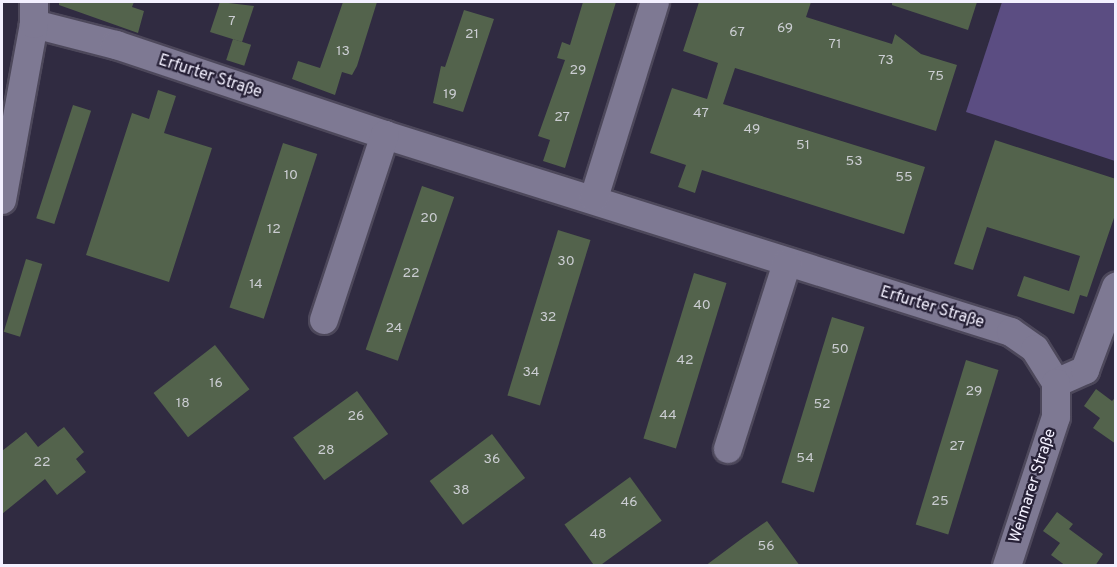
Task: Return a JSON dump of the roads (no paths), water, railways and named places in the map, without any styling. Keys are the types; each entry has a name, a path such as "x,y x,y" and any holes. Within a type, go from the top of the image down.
{"street":[{"path":"594,198 655,2"},
{"path":"2,200 34,13"},
{"name":"Erfurter Straße","path":"34,13 116,45 385,135 594,198 787,263 1011,332 1035,349 1056,383"},
{"path":"324,320 385,135"},
{"path":"728,450 787,263"},
{"path":"1056,383 1085,370 1116,286"},
{"name":"Weimarer Straße","path":"1007,566 1056,417 1056,383"}]}
